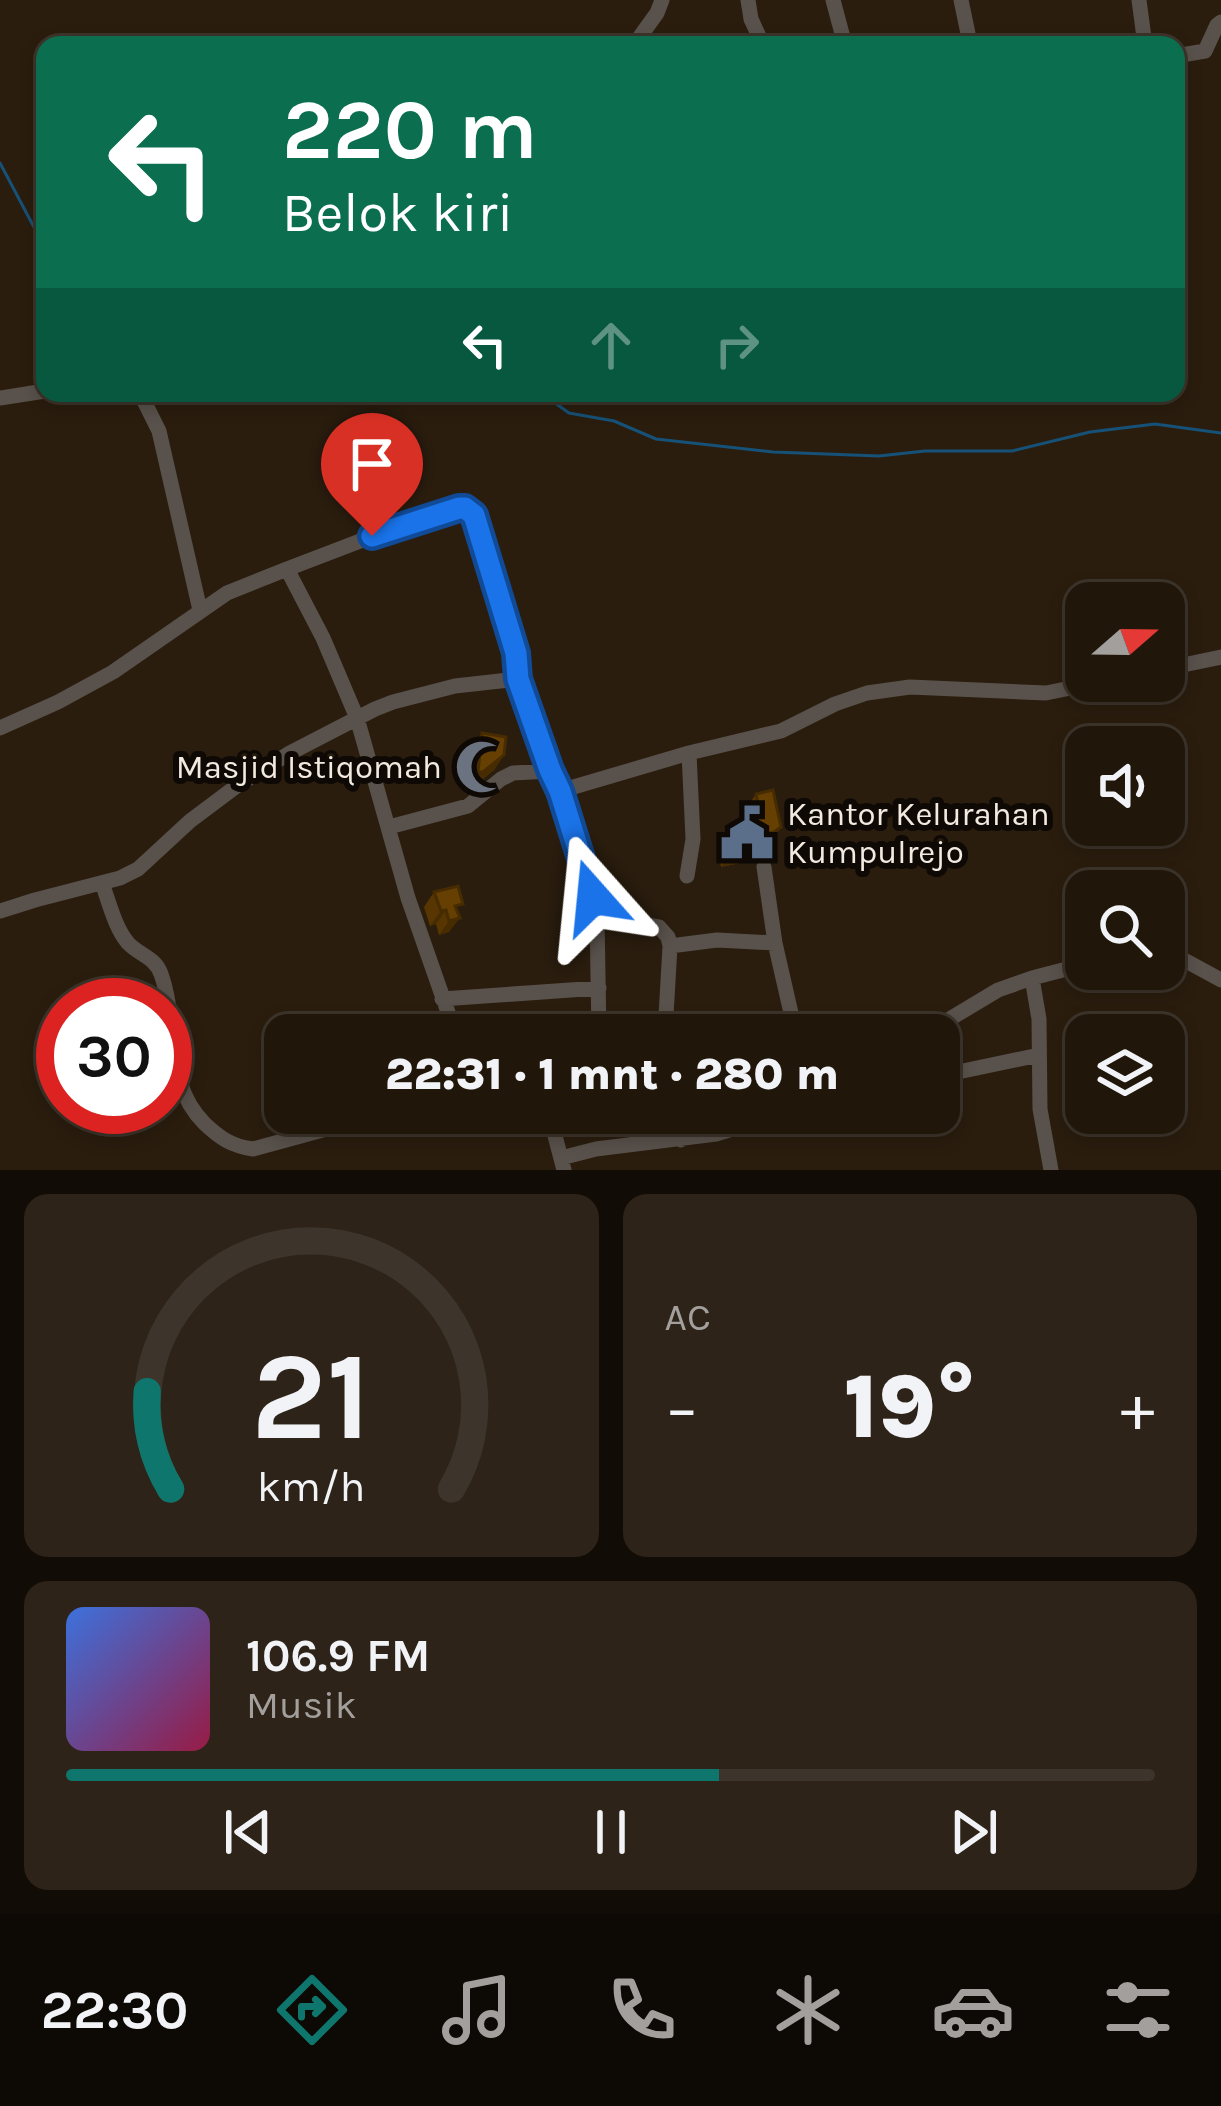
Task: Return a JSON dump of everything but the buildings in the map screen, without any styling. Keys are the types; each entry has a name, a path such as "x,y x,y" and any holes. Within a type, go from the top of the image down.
{"street":[{"path":"640,36 662,0"},
{"path":"748,0 759,36"},
{"path":"832,0 842,36"},
{"path":"961,0 972,36"},
{"path":"1139,0 1144,36"},
{"path":"1185,54 1205,51 1221,22"},
{"path":"0,398 36,392"},
{"path":"144,402 159,431 200,610"},
{"path":"0,728 113,672 240,586 402,525 465,508 477,522 516,653 518,679 586,873 597,917 600,1014"},
{"path":"287,569 358,718 408,898 448,1014"},
{"path":"1185,665 1221,657"},
{"path":"0,911 139,869 190,821 238,785 358,718 411,697 518,679"},
{"path":"560,791 781,731 836,704 889,689 1046,693 1065,689"},
{"path":"687,876 693,839 689,754"},
{"path":"388,827 468,806 513,773 550,770"},
{"path":"764,867 791,1014"},
{"path":"102,883 123,936 158,966 177,1072 196,1115 236,1147 253,1149 308,1134"},
{"path":"597,917 659,927 668,937 666,1014"},
{"path":"670,946 717,940 775,943"},
{"path":"1185,960 1221,980"},
{"path":"958,1014 998,990 1065,969"},
{"path":"1032,978 1040,1019 1040,1109 1051,1170"},
{"path":"442,999 599,988"},
{"path":"960,1072 1039,1055"},
{"path":"555,1134 562,1164 627,1144 711,1134"},
{"path":"680,1134 681,1140"}],"waterway":[{"path":"0,163 36,231"},
{"path":"554,402 569,413 614,421 656,439 773,452 879,456 1012,451 1090,432 1155,424 1221,433"}],"place":[{"name":"Masjid Istiqomah","path":"482,767"},
{"name":"Kantor Kelurahan Kumpulrejo","path":"747,833"}],"route":[{"path":"372,536 449,510 465,508 474,515 516,653 518,679 593,897"}]}
